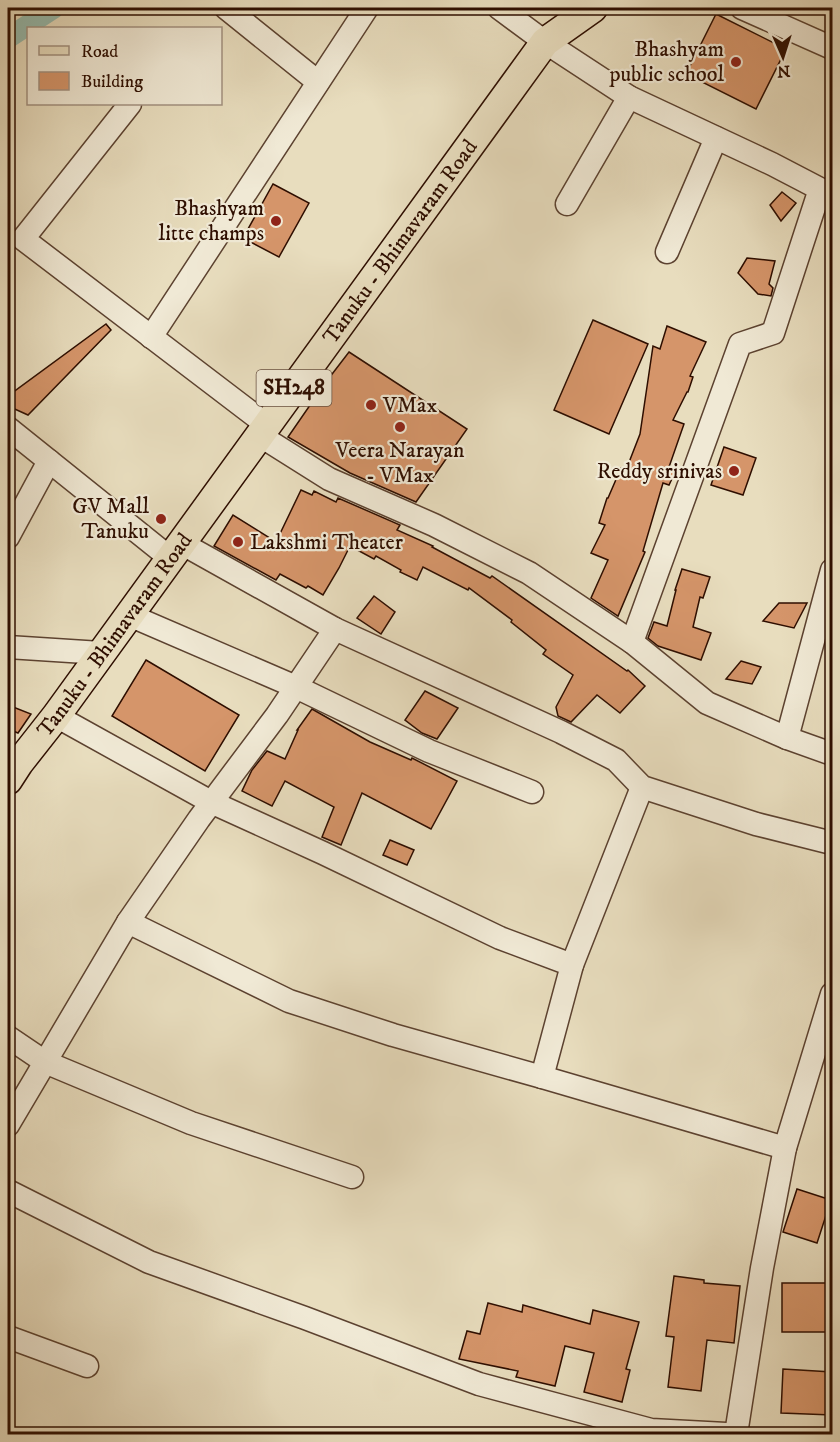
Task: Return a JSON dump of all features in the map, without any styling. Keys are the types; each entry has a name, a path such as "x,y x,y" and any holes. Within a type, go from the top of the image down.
{"main road":[{"name":"Tanuku - Bhimavaram Road","path":"11,768 56,716 545,42 593,8"}],"street":[{"path":"226,8 318,82"},
{"path":"151,337 367,8"},
{"path":"499,8 545,42 629,97 826,192 773,333 740,344 632,642"},
{"path":"742,8 832,48"},
{"path":"567,204 629,97"},
{"path":"129,105 23,239 151,337 263,430 329,479 434,525 528,573 632,642 707,703 787,738 832,754"},
{"path":"667,252 716,138"},
{"path":"8,428 49,461 175,550 334,629 561,732 616,760 642,787 756,824 832,843"},
{"path":"8,537 49,461"},
{"path":"787,738 832,570"},
{"path":"129,615 296,687 429,751 532,792"},
{"path":"8,1125 128,922 211,802 277,715 334,629"},
{"path":"8,647 101,652"},
{"path":"56,716 211,802 500,938 572,965"},
{"path":"542,1077 572,965 642,787"},
{"path":"128,922 290,1001 393,1035 785,1148"},
{"path":"736,1434 762,1268 785,1148 832,994"},
{"path":"8,1037 45,1062 191,1123 352,1177"},
{"path":"8,1191 149,1263 305,1318 479,1384 651,1430 726,1434"},
{"path":"8,1337 87,1366"}],"building":[{"name":"Bhashyam public school","path":"716,14 786,49 756,109 686,74"},
{"name":"Bhashyam litte champs","path":"273,184 309,203 279,257 243,238"},
{"path":"782,192 796,203 781,221 770,205"},
{"path":"747,258 775,261 769,284 773,288 771,296 758,294 738,273"},
{"path":"593,320 648,344 609,434 554,410"},
{"path":"106,324 111,330 28,415 8,406 8,396"},
{"path":"667,326 706,342 690,376 693,377 688,392 673,420 684,424 669,467 676,470 669,485 663,483 643,551 645,552 618,616 591,598 608,560 591,553 605,525 599,523 607,498 621,468 626,470 640,434 653,346 660,349"},
{"name":"VMax","path":"349,352 467,429 416,502 350,473 288,437"},
{"name":"Reddy srinivas","path":"724,447 756,458 743,495 711,485"},
{"path":"301,490 312,495 314,491 336,502 338,498 400,525 397,530 433,546 490,578 492,576 628,670 645,686 620,713 597,695 571,722 558,716 556,707 573,675 543,654 546,650 511,622 512,620 469,588 468,590 423,567 417,580 376,556 374,559 350,546 323,595 280,574 276,580 214,546 233,515 276,542"},
{"path":"682,569 710,577 703,598 700,597 693,627 711,633 701,660 658,646 648,638 654,622 667,626"},
{"path":"374,596 395,612 381,634 357,618"},
{"path":"779,603 807,603 794,628 763,621"},
{"path":"146,660 239,715 205,771 112,716"},
{"path":"741,661 761,667 752,684 726,679"},
{"path":"425,691 458,708 437,739 422,733 405,720"},
{"path":"8,705 31,714 18,733 8,729"},
{"path":"312,709 370,742 411,760 412,758 457,781 431,829 362,793 341,845 322,837 334,807 285,781 272,806 242,791 252,770 267,751 285,759 297,730"},
{"path":"390,840 414,850 407,865 383,855"},
{"path":"797,1189 831,1200 817,1243 783,1232"},
{"path":"674,1276 704,1280 704,1283 740,1286 734,1343 707,1340 701,1391 668,1387 674,1337 666,1336"},
{"path":"782,1283 830,1283 830,1332 782,1332"},
{"path":"488,1303 522,1312 523,1305 590,1324 593,1310 639,1322 626,1369 630,1370 622,1402 584,1392 594,1353 565,1346 555,1386 516,1377 518,1371 459,1359 467,1331 480,1334"},
{"path":"783,1369 832,1372 832,1415 781,1413"}],"waterway":[{"path":"8,38 54,8"}],"place":[{"name":"Bhashyam public school","path":"736,62"},
{"name":"Bhashyam litte champs","path":"276,221"},
{"name":"VMax","path":"371,405"},
{"name":"Veera Narayan - VMax","path":"400,427"},
{"name":"Reddy srinivas","path":"734,471"},
{"name":"GV Mall Tanuku","path":"161,519"},
{"name":"Lakshmi Theater","path":"238,542"}]}
